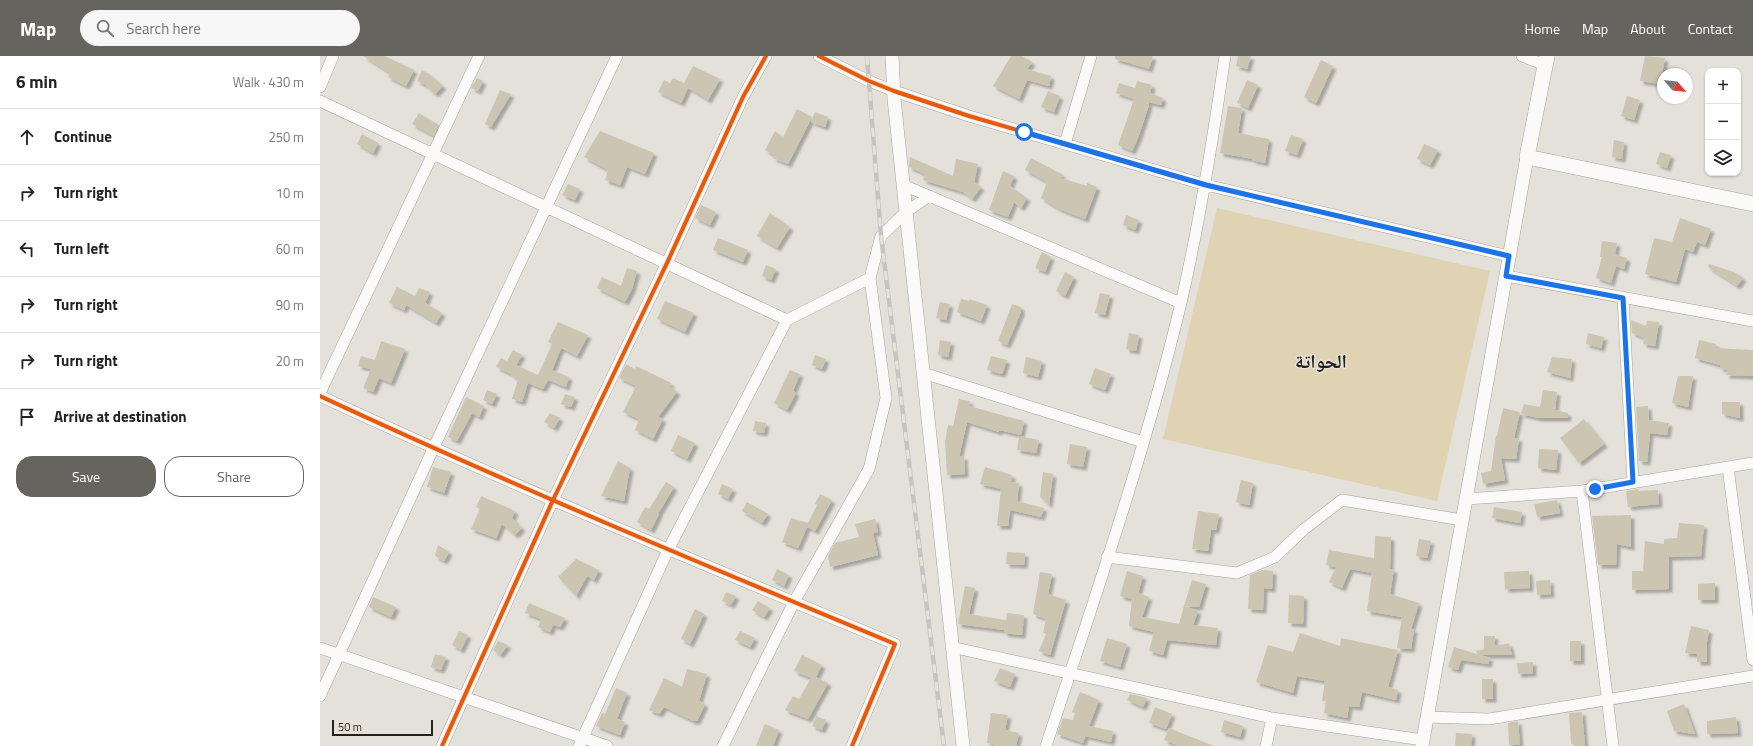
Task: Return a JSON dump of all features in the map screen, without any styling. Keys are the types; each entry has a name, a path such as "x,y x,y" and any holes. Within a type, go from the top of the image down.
{"main road":[{"path":"1546,61 1527,156 1753,204"}],"street":[{"path":"320,86 333,56"},
{"path":"479,56 320,395 433,449 668,550 895,644 852,746"},
{"path":"320,696 433,449 617,56"},
{"path":"442,746 553,500 667,263 743,97 766,56"},
{"path":"819,56 869,81 894,91 969,116 1206,185 1509,256"},
{"path":"892,56 903,185 951,647 963,746"},
{"path":"1065,144 1091,56"},
{"path":"1046,746 1143,442 1181,303 1206,185 1225,56"},
{"path":"1522,56 1546,61"},
{"path":"320,100 787,320"},
{"path":"951,647 1272,718 1423,743 1527,156"},
{"path":"903,185 1181,303"},
{"path":"723,746 794,602 869,469 886,398 870,278 881,236 906,212 929,196"},
{"path":"1506,276 1753,321"},
{"path":"581,742 668,550 787,320 870,278"},
{"path":"1623,298 1633,482"},
{"path":"923,373 1143,442"},
{"path":"1466,499 1582,491 1753,462"},
{"path":"1728,467 1753,660"},
{"path":"1582,491 1613,746"},
{"path":"1107,557 1237,574 1275,557 1303,530 1342,500 1462,520"},
{"path":"320,648 465,697 581,742 607,746"},
{"path":"1427,717 1489,719 1607,698 1753,676"},
{"path":"1266,746 1272,718"}],"shaded area":[{"path":"1217,208 1490,271 1437,501 1163,439"}],"building":[{"path":"363,56 385,56 414,70 406,86 388,77 390,73"},
{"path":"1011,56 1022,56 1032,62 1027,69 1051,76 1049,86 1027,80 1019,99 993,86"},
{"path":"1115,56 1153,56 1149,69 1115,59"},
{"path":"1238,56 1251,56 1247,69 1236,66"},
{"path":"1645,56 1665,58 1663,68 1657,68 1657,84 1640,81"},
{"path":"1321,60 1333,66 1316,103 1304,97"},
{"path":"693,66 720,79 708,100 688,88 681,103 658,92 664,80 670,83 673,78 684,83"},
{"path":"422,70 443,86 435,94 425,85 417,81"},
{"path":"477,78 483,81 478,91 471,88"},
{"path":"1247,80 1258,85 1248,108 1237,103"},
{"path":"1137,81 1152,85 1150,93 1163,98 1161,105 1148,102 1149,105 1132,151 1118,145 1134,99 1116,93 1119,83 1135,88"},
{"path":"500,90 511,94 491,127 485,124"},
{"path":"1048,91 1060,96 1054,112 1041,107"},
{"path":"1627,96 1640,100 1634,120 1621,116"},
{"path":"1228,106 1242,108 1238,133 1269,139 1265,163 1252,160 1253,159 1220,153"},
{"path":"797,109 812,117 788,164 773,158 774,155 765,150 775,131 783,137"},
{"path":"815,112 828,117 825,127 811,122"},
{"path":"419,113 439,125 434,136 412,124"},
{"path":"600,131 654,153 645,174 627,167 620,185 605,180 608,170 584,157"},
{"path":"362,134 378,143 373,153 357,144"},
{"path":"1291,135 1303,139 1297,155 1285,151"},
{"path":"1614,140 1624,142 1622,159 1612,157"},
{"path":"1424,144 1438,150 1430,165 1417,159"},
{"path":"1660,152 1671,155 1667,168 1656,164"},
{"path":"910,157 953,176 956,159 978,164 974,182 981,187 972,199 963,192 923,180 925,174 909,167"},
{"path":"1031,158 1063,175 1061,178 1087,186 1087,183 1097,187 1085,219 1059,209 1041,198 1047,182 1025,170"},
{"path":"1003,171 1014,176 1010,186 1027,198 1021,208 1014,202 1008,217 989,210"},
{"path":"568,184 580,189 575,200 562,195"},
{"path":"701,205 716,212 710,225 695,218"},
{"path":"770,213 790,227 777,248 757,236"},
{"path":"1126,215 1139,220 1135,230 1123,225"},
{"path":"1680,218 1711,229 1705,245 1697,242 1693,252 1685,249 1676,282 1645,274 1654,238 1672,242"},
{"path":"718,238 748,250 743,262 713,250"},
{"path":"1602,241 1617,243 1615,254 1627,258 1624,269 1616,266 1611,283 1596,278 1602,257 1600,257"},
{"path":"1042,252 1051,257 1045,272 1035,268"},
{"path":"1709,264 1734,272 1743,278 1737,286 1708,267"},
{"path":"766,265 776,269 771,280 762,276"},
{"path":"627,268 637,271 632,289 625,302 597,288 602,277 621,286"},
{"path":"1065,272 1074,277 1065,296 1056,291"},
{"path":"397,287 415,296 419,288 430,292 425,303 442,313 436,323 406,305 404,310 389,303"},
{"path":"1100,293 1110,295 1105,315 1095,313"},
{"path":"961,299 969,301 970,299 987,305 981,321 957,312"},
{"path":"665,301 694,313 685,332 657,319"},
{"path":"940,302 950,304 946,320 936,318"},
{"path":"1012,304 1021,307 1021,312 1007,345 998,341"},
{"path":"1631,320 1646,326 1647,321 1659,322 1655,346 1643,344 1644,338 1632,333"},
{"path":"558,322 588,335 577,356 561,348 552,370 569,377 566,387 548,380 543,389 528,383 522,402 512,399 518,379 511,375 515,367 511,374 496,367 501,358 507,361 513,350 522,355 516,365 538,375 552,344 548,342"},
{"path":"1129,333 1139,335 1136,351 1126,349"},
{"path":"1588,333 1604,337 1601,348 1586,344"},
{"path":"940,340 951,342 948,357 938,355"},
{"path":"1699,340 1716,344 1715,348 1753,350 1753,376 1726,375 1727,370 1720,368 1720,365 1695,358"},
{"path":"381,341 405,349 391,383 379,378 373,392 363,388 371,369 358,366 361,356 375,360"},
{"path":"815,355 826,359 822,369 812,365"},
{"path":"991,356 1007,360 1002,374 987,370"},
{"path":"1026,357 1042,361 1038,377 1023,373"},
{"path":"1552,357 1572,359 1570,378 1547,372"},
{"path":"626,364 635,369 636,366 671,383 670,386 677,392 658,417 663,419 653,439 635,430 639,419 623,412 636,386 619,378"},
{"path":"1095,368 1111,374 1105,390 1089,384"},
{"path":"790,370 800,374 793,391 796,393 787,410 774,403"},
{"path":"1678,376 1693,376 1688,407 1672,403"},
{"path":"487,390 497,394 492,404 483,400"},
{"path":"1543,390 1557,392 1555,410 1568,413 1568,418 1539,418 1521,414 1524,404 1540,407"},
{"path":"565,394 575,397 571,407 561,404"},
{"path":"466,397 484,406 479,417 472,413 457,441 448,437"},
{"path":"959,399 970,401 969,406 1024,421 1021,435 999,430 999,432 967,422 959,457 964,456 965,474 947,475 945,441 948,425 953,426"},
{"path":"1722,402 1740,402 1740,418 1722,414"},
{"path":"1648,406 1649,420 1669,423 1667,435 1650,433 1647,462 1639,461 1636,407"},
{"path":"1503,408 1520,412 1514,438 1519,438 1516,459 1501,458 1505,480 1483,484 1481,473 1491,471 1496,436"},
{"path":"550,413 560,418 554,428 544,422"},
{"path":"1584,419 1604,444 1579,463 1560,438"},
{"path":"755,421 766,423 764,433 753,431"},
{"path":"678,435 695,443 687,459 671,451"},
{"path":"1019,436 1039,440 1036,453 1017,450"},
{"path":"1070,444 1087,447 1083,467 1067,464"},
{"path":"1539,449 1558,450 1556,470 1538,468"},
{"path":"618,461 630,468 624,501 601,496"},
{"path":"433,467 451,472 444,493 427,487"},
{"path":"985,467 1012,475 1011,482 1019,483 1017,501 1044,508 1041,517 1010,510 1008,526 997,526 1001,489 980,484"},
{"path":"1043,472 1053,474 1049,505 1040,497"},
{"path":"1241,480 1253,483 1249,505 1236,502"},
{"path":"666,482 674,487 658,514 651,530 637,522 645,507 649,509"},
{"path":"722,484 733,489 728,499 718,494"},
{"path":"1638,489 1638,491 1658,490 1659,504 1628,507 1626,491"},
{"path":"820,494 832,500 815,531 807,527 798,548 782,542 791,518 808,523 817,505 815,504"},
{"path":"481,496 515,511 512,518 522,528 515,535 502,524 496,538 471,529 480,509 476,507"},
{"path":"1557,500 1560,513 1537,517 1534,504"},
{"path":"747,502 768,514 762,523 742,511"},
{"path":"1494,507 1522,512 1520,523 1492,518"},
{"path":"1198,511 1219,514 1216,530 1211,530 1208,551 1192,549"},
{"path":"1631,515 1631,547 1617,544 1616,565 1598,565 1592,516"},
{"path":"875,519 878,532 873,533 878,555 830,567 828,556 835,543 859,537 855,524"},
{"path":"1679,523 1704,525 1701,556 1669,557 1669,589 1632,590 1632,571 1643,571 1645,541 1664,544 1664,539 1677,538"},
{"path":"1375,536 1391,537 1390,569 1394,569 1390,594 1419,603 1411,629 1414,629 1411,649 1397,648 1402,617 1367,611 1372,573 1350,569 1342,588 1329,582 1336,567 1326,565 1329,550 1374,558"},
{"path":"1419,539 1431,541 1427,558 1416,556"},
{"path":"438,545 449,552 444,561 435,556"},
{"path":"1007,552 1025,553 1024,565 1006,564"},
{"path":"576,559 599,570 594,580 587,576 576,596 558,577"},
{"path":"777,569 789,575 784,586 772,580"},
{"path":"1262,570 1273,571 1272,589 1264,588 1263,610 1248,609 1250,575"},
{"path":"1127,571 1143,576 1138,593 1149,597 1142,617 1179,624 1184,606 1198,611 1193,625 1218,628 1216,645 1167,640 1163,655 1149,651 1154,632 1129,626 1132,599 1120,596"},
{"path":"1529,571 1530,588 1505,589 1504,572"},
{"path":"1040,572 1052,574 1048,594 1066,600 1050,655 1039,651 1046,634 1043,633 1046,619 1033,614"},
{"path":"1192,580 1206,584 1199,607 1184,606"},
{"path":"1550,580 1551,594 1537,595 1536,581"},
{"path":"1715,583 1715,600 1698,600 1698,584"},
{"path":"965,586 975,588 969,614 1006,620 1007,613 1024,615 1022,635 1004,633 1004,630 958,624"},
{"path":"726,592 736,596 731,605 722,601"},
{"path":"1289,595 1304,596 1303,624 1288,623"},
{"path":"373,597 396,607 391,617 369,607"},
{"path":"758,601 770,608 764,617 752,610"},
{"path":"529,603 565,618 560,627 553,625 550,632 538,627 541,619 525,613"},
{"path":"695,609 704,614 690,644 681,639"},
{"path":"1691,626 1709,630 1707,642 1707,662 1697,662 1697,654 1685,653"},
{"path":"459,631 468,635 461,650 452,645"},
{"path":"740,631 755,638 750,647 735,640"},
{"path":"1300,633 1340,646 1341,638 1398,650 1388,687 1398,690 1396,700 1362,692 1359,707 1349,706 1347,718 1324,713 1326,701 1322,701 1325,681 1297,676 1293,693 1256,682 1268,645 1293,652"},
{"path":"1484,636 1495,636 1494,646 1509,643 1512,655 1480,655 1490,658 1488,664 1461,660 1458,670 1448,667 1454,647 1477,654 1476,651 1484,649"},
{"path":"1107,638 1127,644 1120,667 1100,661"},
{"path":"498,641 508,645 500,655 493,650"},
{"path":"1570,641 1581,641 1581,661 1570,661"},
{"path":"435,654 446,657 441,670 431,667"},
{"path":"802,655 822,665 816,677 828,683 808,719 785,710 793,696 799,699 811,678 794,671"},
{"path":"1533,662 1533,673 1518,674 1517,663"},
{"path":"1000,668 1015,674 1010,687 994,681"},
{"path":"687,669 707,674 699,701 705,704 697,721 693,721 664,707 659,714 649,710 664,678 682,687"},
{"path":"1482,679 1493,679 1493,699 1482,699"},
{"path":"616,688 627,693 617,719 625,722 620,735 596,726 602,713 605,714"},
{"path":"1080,692 1099,700 1089,726 1113,731 1111,742 1085,736 1083,743 1057,734 1063,718 1073,720 1075,713 1072,712"},
{"path":"1130,694 1147,698 1143,707 1127,700"},
{"path":"1684,704 1695,734 1674,731 1667,711"},
{"path":"1155,707 1172,714 1166,729 1149,723"},
{"path":"1582,712 1585,746 1574,746 1574,744 1571,744 1569,713"},
{"path":"991,713 1008,715 1005,730 1019,733 1016,746 998,746 987,743"},
{"path":"816,716 826,720 822,730 812,726"},
{"path":"1736,717 1738,733 1707,734 1707,721"},
{"path":"1224,720 1243,726 1240,737 1221,732"},
{"path":"1518,721 1520,745 1509,745 1508,723"},
{"path":"765,724 779,730 773,746 756,746"},
{"path":"1169,728 1214,746 1179,746 1164,740"},
{"path":"1456,733 1472,734 1471,746 1455,746"}],"railway":[{"path":"867,56 881,236 944,746"}],"cycle path":[{"path":"442,746 553,500 667,263 743,97 766,56"},
{"path":"819,56 869,81 894,91 969,116 1206,185 1509,256"},
{"path":"320,396 462,461 678,554 895,644 852,746"}],"district":[{"name":"الحواتة","path":"1321,361"}],"route":[{"path":"1024,132 1206,185 1509,256 1506,276 1623,298 1633,482 1595,489"}]}
